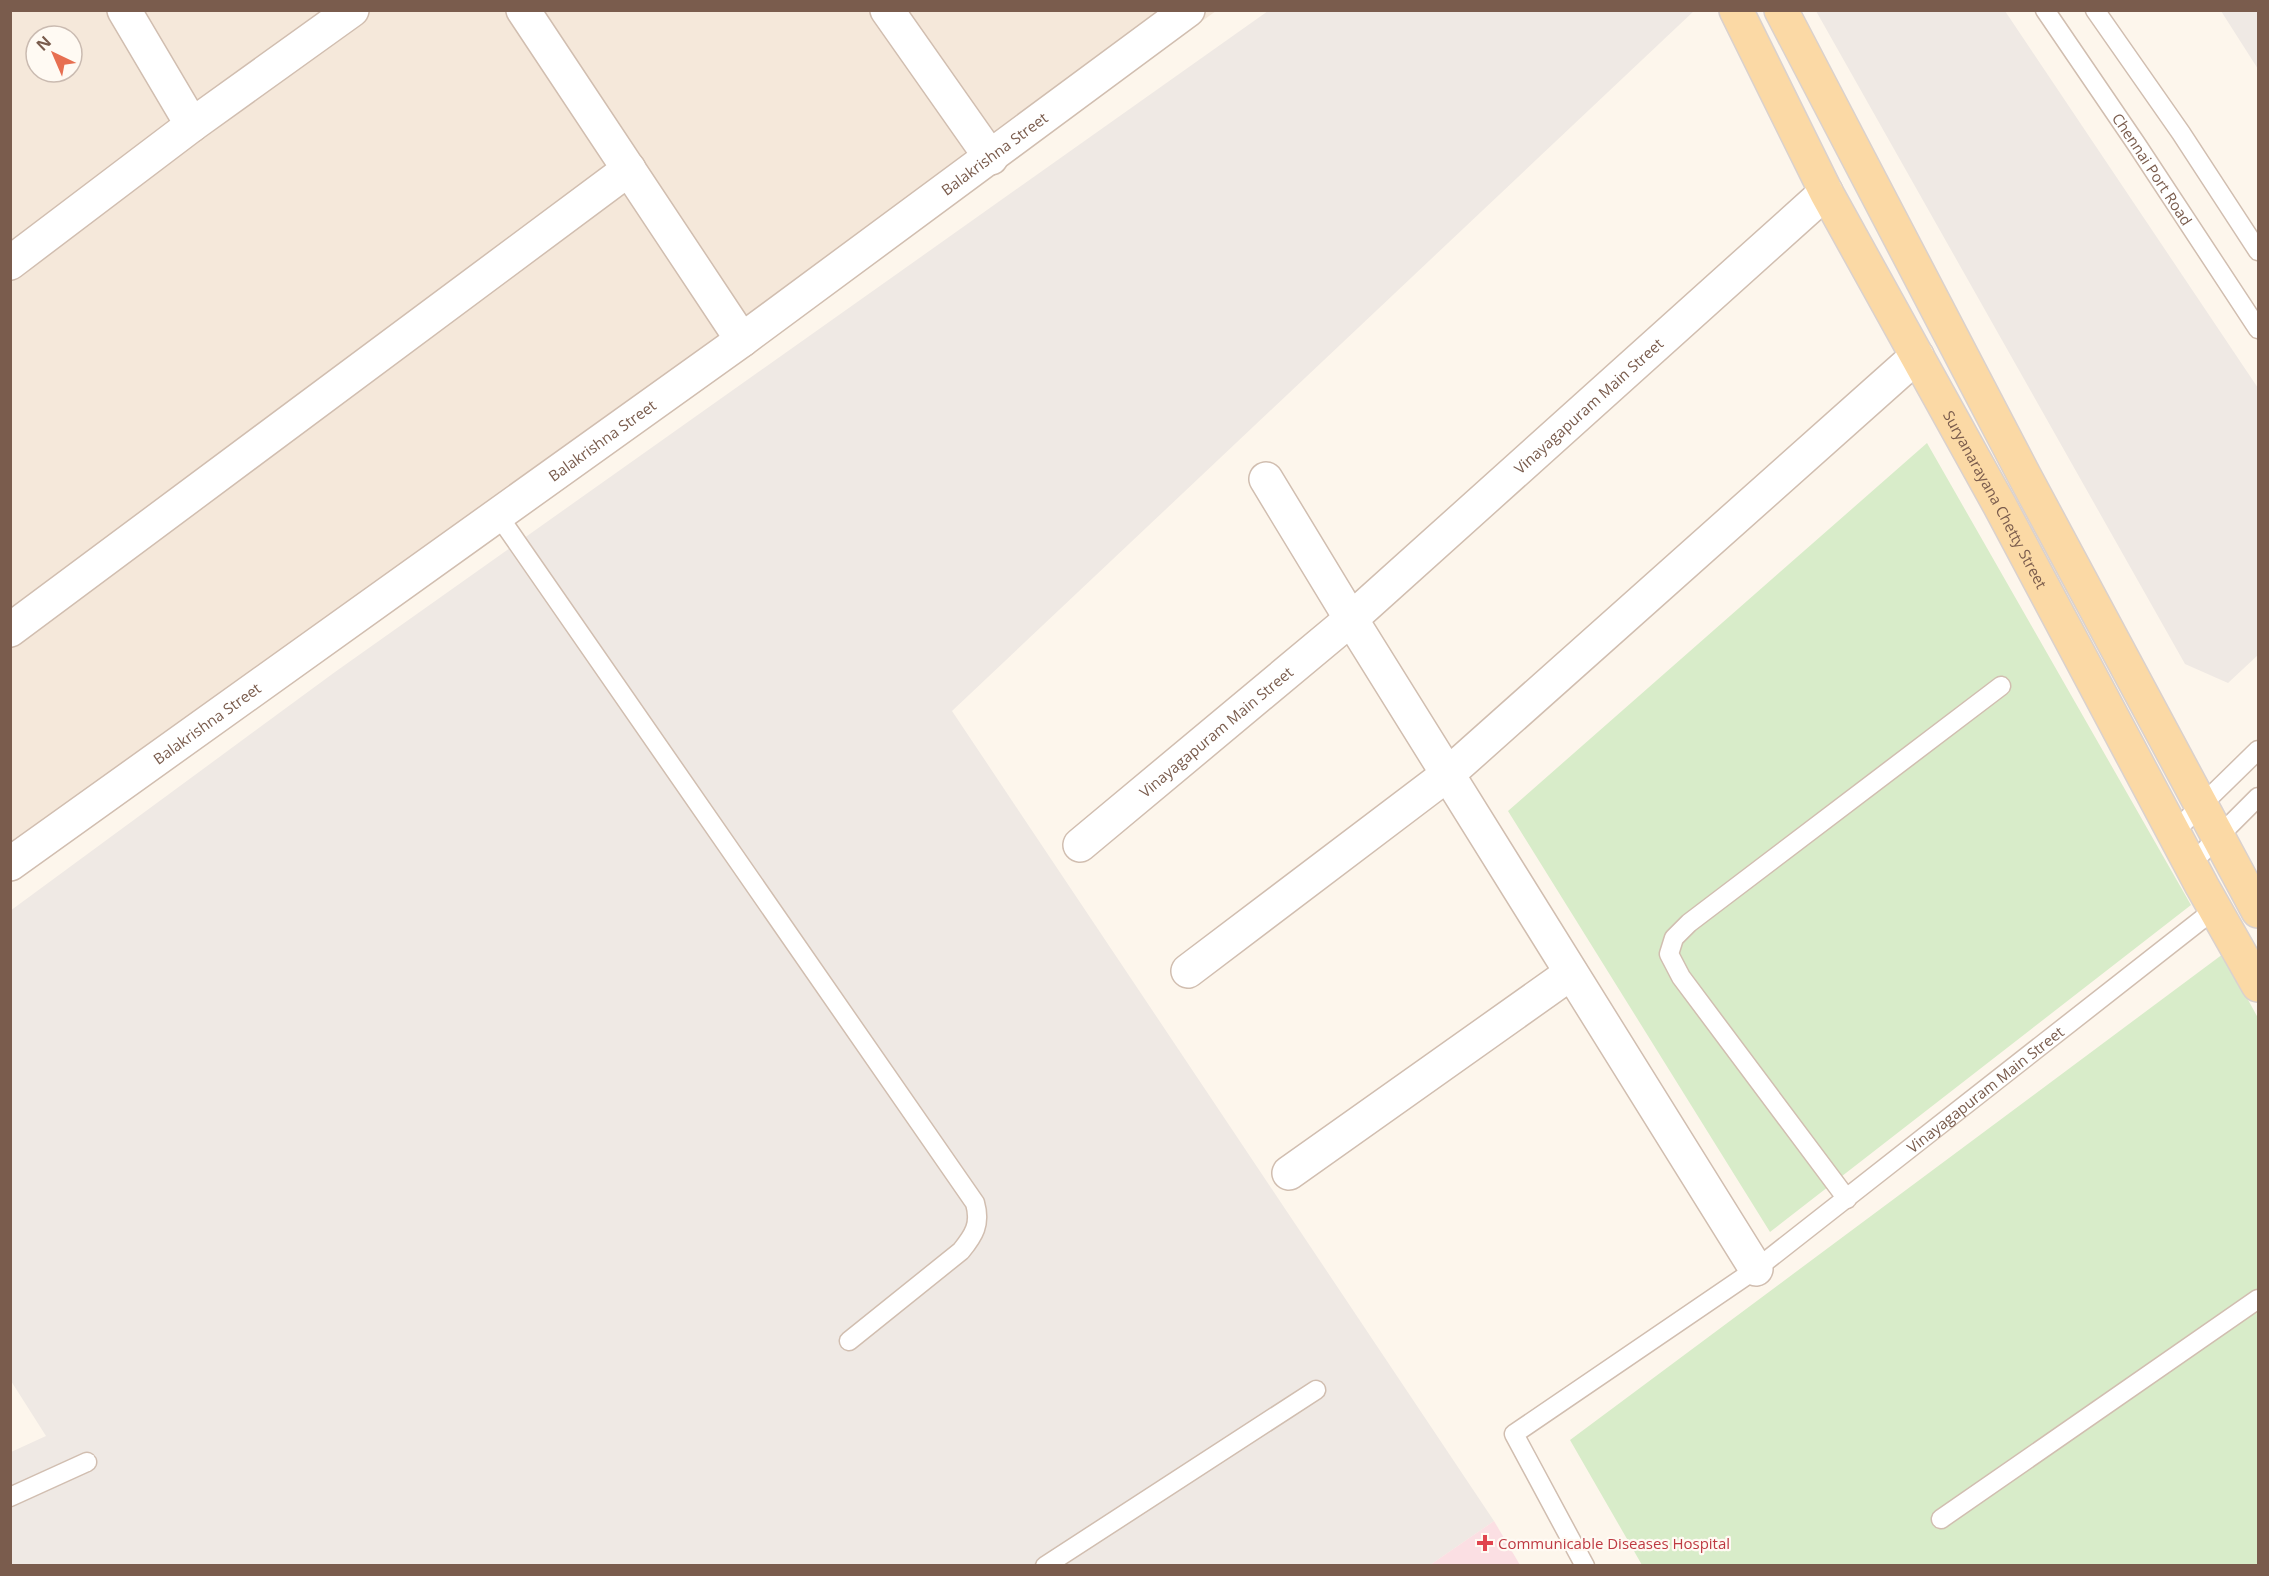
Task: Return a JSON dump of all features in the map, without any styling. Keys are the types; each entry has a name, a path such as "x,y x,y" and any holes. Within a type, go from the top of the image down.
{"main road":[{"name":"Suryanarayana Chetty Street","path":"1736,10 1826,192 2005,517 2190,865 2259,985"},
{"path":"1781,10 2024,475 2259,911"}],"street":[{"path":"124,10 192,125"},
{"path":"523,10 742,340"},
{"path":"887,10 991,158"},
{"name":"Balakrishna Street","path":"10,864 742,340 1188,10"},
{"path":"10,263 332,16"},
{"path":"10,630 629,169"},
{"name":"Vinayagapuram Main Street","path":"1080,845 1351,619 1826,192"},
{"path":"1188,971 1448,774 1917,356"},
{"path":"1266,479 1756,1269"},
{"path":"1289,1173 1571,973"}],"lane":[{"name":"Chennai Port Road","path":"2044,10 2144,155 2259,329"},
{"path":"2095,10 2259,250"},
{"path":"498,515 975,1203 979,1218 970,1240 961,1251 849,1341"},
{"path":"1847,1199 1681,977 1669,954 1674,938 1699,916 2001,686"},
{"path":"2173,833 2259,750"},
{"path":"2190,865 2259,797"},
{"name":"Vinayagapuram Main Street","path":"1585,1566 1514,1434 1756,1269 2215,909"},
{"path":"1941,1519 2259,1299"},
{"path":"1045,1566 1316,1390"},
{"path":"10,1497 87,1462"}],"shaded area":[{"path":"1695,10 952,711 1494,1521 1430,1565 11,1565 11,1452 46,1436 11,1381 10,911 335,672 1268,11"},
{"path":"11,11 1216,11 11,883"},
{"path":"1816,11 2005,11 2258,388 2258,655 2228,683 2185,664"},
{"path":"2221,11 2258,11 2258,69"},
{"name":"Communicable Diseases Hospital","path":"1494,1521 1520,1565 1430,1565"}],"green space":[{"path":"1927,443 2191,905 1770,1232 1508,811"},
{"path":"2223,954 2258,1018 2258,1565 1642,1565 1570,1440"}],"place":[{"name":"Communicable Diseases Hospital","path":"1485,1543"}]}
